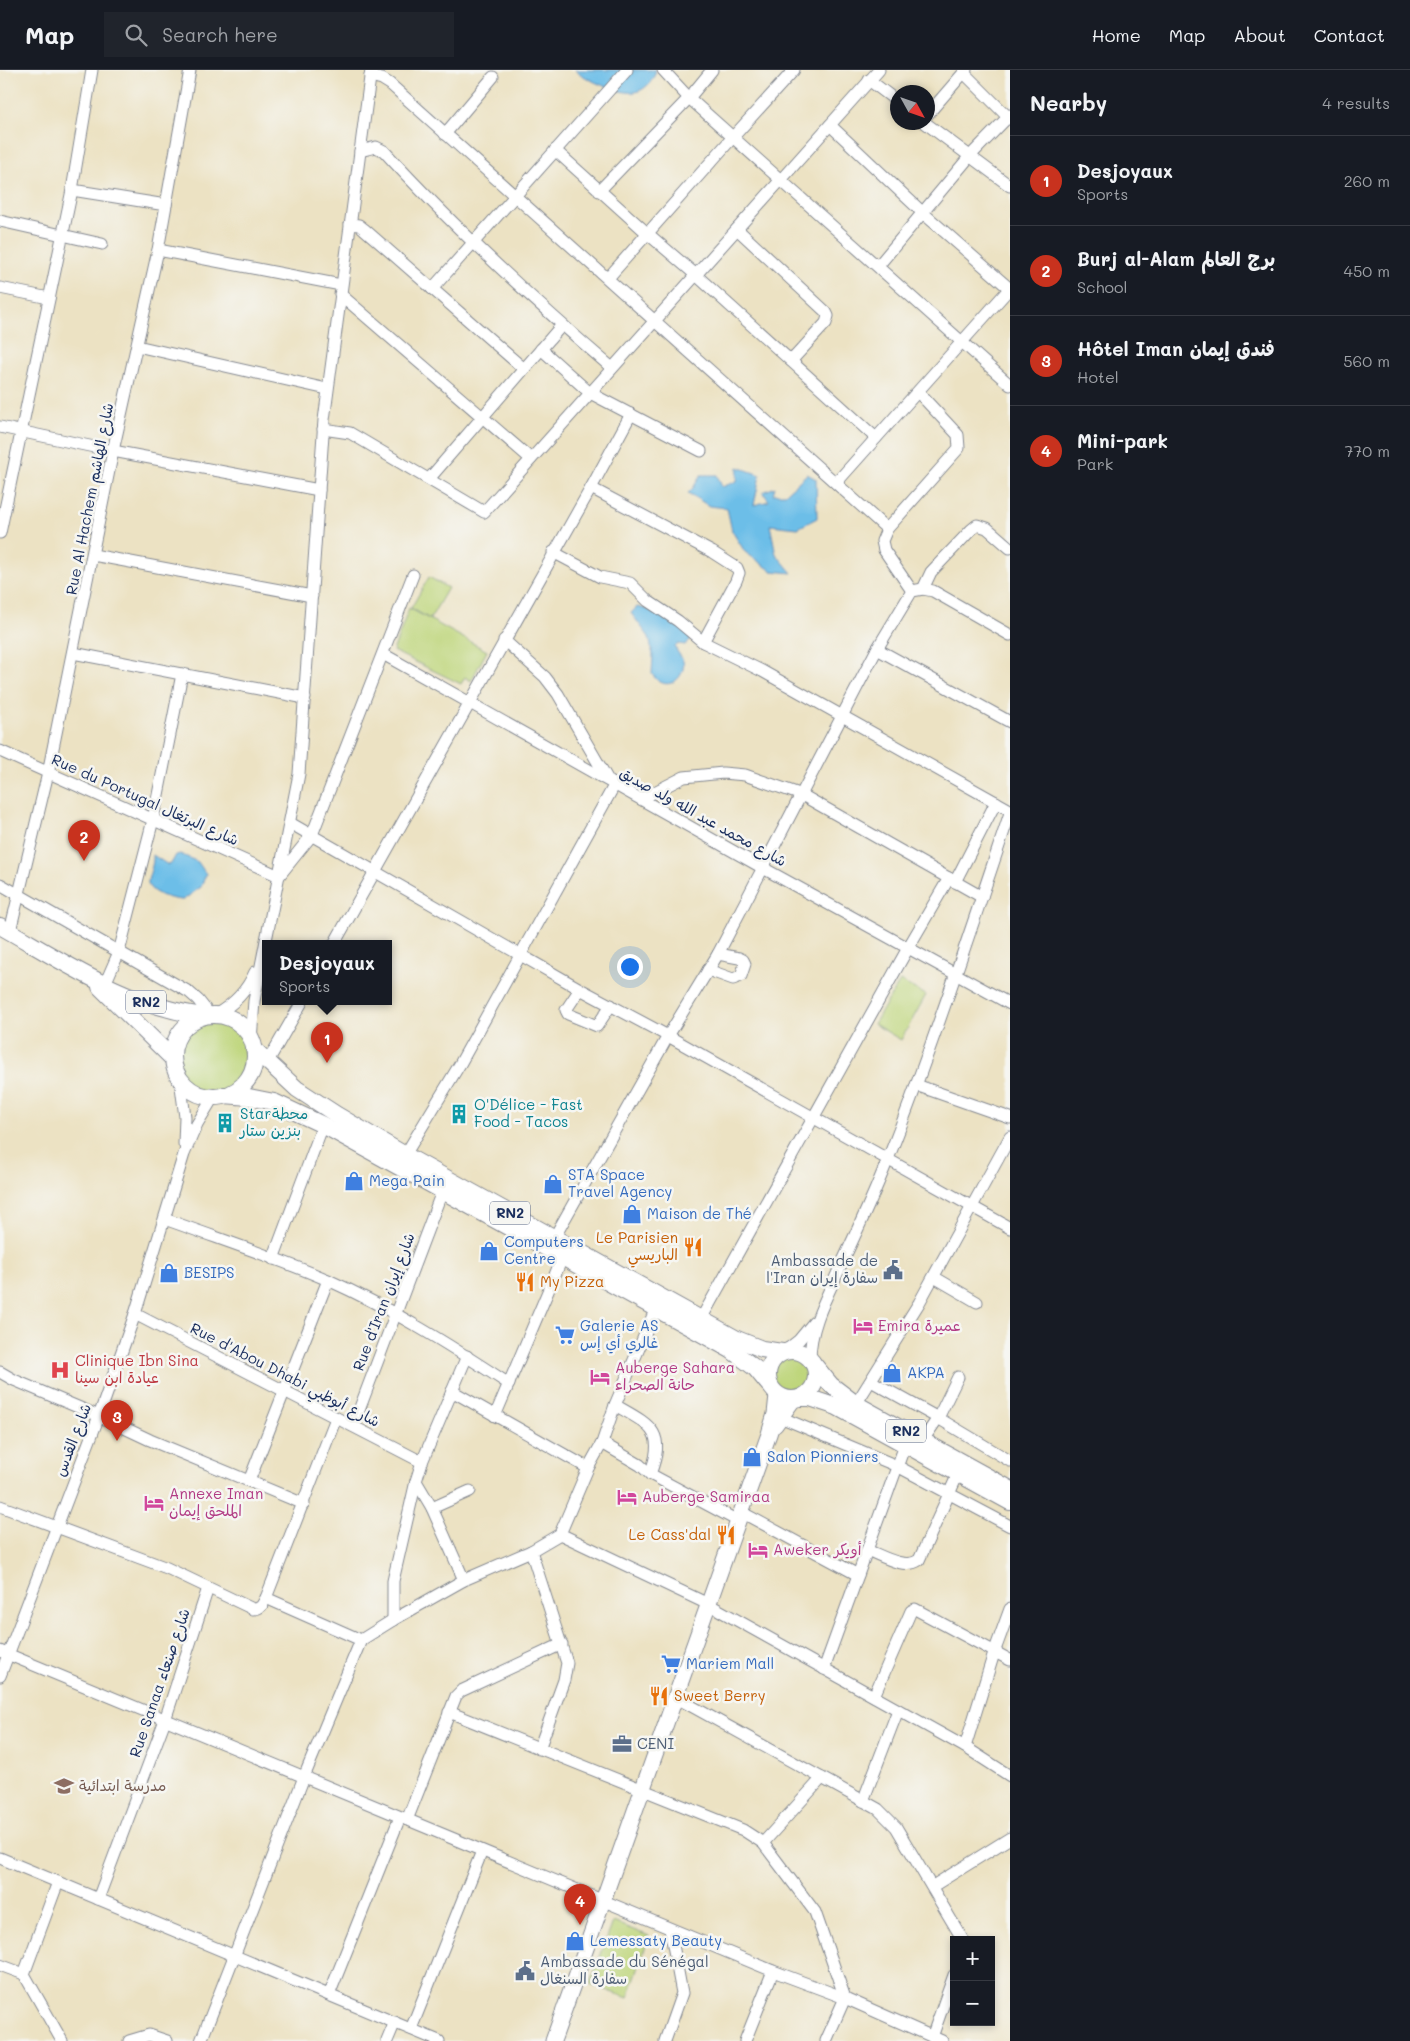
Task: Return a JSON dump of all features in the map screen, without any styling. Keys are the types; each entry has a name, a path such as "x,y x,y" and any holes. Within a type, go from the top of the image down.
{"highway":[{"name":"RN2","path":"5,928 98,981 162,1008 181,1013 210,1016"},
{"name":"RN2","path":"98,981 173,1059"},
{"path":"210,1016 227,1018 240,1025 252,1044 254,1061 248,1078 235,1090 219,1096 206,1096 192,1090 180,1079 173,1059 176,1040 187,1025 210,1016"},
{"name":"RN2","path":"252,1044 267,1063 297,1089 405,1154 701,1319 751,1345 784,1352"},
{"name":"RN2","path":"219,1096 249,1096 274,1102 323,1125 443,1189 731,1350 755,1368 773,1390"},
{"path":"784,1352 801,1352 811,1360 815,1368 815,1383 806,1395 796,1399 787,1399 773,1390 767,1379 769,1366 777,1356 784,1352"},
{"name":"RN2","path":"811,1360 832,1385 856,1404 923,1440 1010,1491"},
{"name":"RN2","path":"796,1399 817,1400 837,1407 958,1474 1010,1491"}],"main road":[{"path":"553,2041 769,1434 775,1414 773,1390"},
{"path":"769,1434 780,1416 796,1399"}],"street":[{"path":"0,533 72,190 92,70"},
{"name":"Rue Al Hachem شارع الهاشم","path":"5,928 19,894 48,774 113,451 158,250 190,70"},
{"path":"432,289 627,70"},
{"path":"663,70 689,98 1010,385"},
{"path":"599,191 689,98 712,70"},
{"path":"608,278 732,136 794,70"},
{"path":"323,429 350,433 484,512 879,70"},
{"path":"878,266 970,156 1009,117 965,71 935,106"},
{"path":"266,940 299,774 327,389 370,73 390,84 887,529"},
{"path":"445,134 493,77"},
{"path":"869,80 890,96"},
{"path":"830,125 923,212 1010,288 836,483"},
{"path":"935,130 1010,186"},
{"path":"360,151 376,147 384,151 473,243 612,368"},
{"path":"555,150 876,438"},
{"path":"72,190 166,205"},
{"path":"0,221 102,244"},
{"path":"350,224 358,225 364,229 524,368"},
{"path":"737,229 826,312 828,316 826,322 791,361"},
{"path":"158,250 341,290 531,459"},
{"path":"0,288 49,298"},
{"path":"429,479 562,325"},
{"path":"137,346 327,389"},
{"path":"541,349 590,392 701,451"},
{"path":"918,392 958,435 959,448 887,529 882,541 884,550 917,590 932,591 1010,635"},
{"path":"336,940 631,414"},
{"path":"0,427 113,451 319,490"},
{"path":"591,488 712,552 737,568 739,573 736,581 703,642"},
{"path":"554,1238 668,1036 718,954 843,718 877,649 931,572 971,530 977,526 987,528 1010,548"},
{"path":"553,552 600,577 630,583 648,601 678,621 703,642 762,671 1010,811 956,974 916,1085 887,1160 818,1316 810,1348 811,1360"},
{"path":"93,555 312,596"},
{"path":"279,876 312,835 413,575"},
{"path":"405,1154 460,1064 522,954 612,783 558,694 545,677 504,640"},
{"path":"877,649 1010,722"},
{"path":"73,653 306,698"},
{"name":"شارع محمد عبد الله ولد صديق","path":"383,654 763,868 1010,1004"},
{"path":"98,981 119,952 153,820 182,674"},
{"name":"Rue du Portugal شارع البرتغال","path":"0,751 279,876"},
{"path":"641,799 684,777 723,773 745,775 802,795 982,897"},
{"path":"701,1319 908,948 952,880 996,802"},
{"path":"290,823 522,954 580,989 668,1036 1010,1228"},
{"path":"0,884 189,992 198,1000 210,1016 226,1009 240,997 251,981 262,954"},
{"path":"708,970 733,979 740,976 745,964 743,960 718,954"},
{"path":"252,1044 254,1001 262,957"},
{"path":"580,989 566,1010 568,1014 597,1026 611,1006"},
{"path":"267,1063 300,1005"},
{"path":"180,1079 185,1117 184,1154"},
{"path":"916,1085 1010,1118"},
{"path":"184,1154 197,1124 219,1096"},
{"path":"273,1260 323,1125"},
{"path":"856,1404 934,1277 1010,1137"},
{"name":"شارع القدس","path":"0,1676 4,1653 99,1416 135,1314 184,1154"},
{"name":"Rue d'Iran شارع إيران","path":"353,1426 443,1189"},
{"path":"165,1218 328,1280 395,1314 509,1384"},
{"path":"495,1416 563,1256"},
{"path":"934,1277 977,1302"},
{"path":"249,1481 328,1280"},
{"path":"201,2041 304,1777 361,1640 464,1580 531,1551 560,1534 588,1468 602,1443 615,1405 656,1308"},
{"name":"Rue d'Abou Dhabi شارع أبوظبي","path":"135,1314 422,1462"},
{"path":"784,1352 799,1340 818,1316"},
{"path":"393,1620 393,1581 416,1481 466,1356"},
{"path":"0,1372 14,1380 150,1440 304,1504"},
{"path":"923,1440 938,1418 958,1377"},
{"path":"871,1381 1010,1461"},
{"path":"452,1391 588,1468"},
{"path":"615,1405 641,1420 656,1435 655,1462 650,1474"},
{"path":"780,1416 897,1466 1010,1526"},
{"path":"0,1506 167,1568 253,1609 257,1609 261,1607 266,1598 336,1418"},
{"path":"602,1443 640,1465 650,1474 858,1575"},
{"path":"824,1669 905,1445"},
{"path":"867,1550 905,1564 915,1563 920,1560 958,1474"},
{"path":"416,1481 432,1508 464,1580"},
{"path":"432,1508 470,1491"},
{"path":"560,1534 708,1604 966,1747 1010,1776"},
{"path":"531,1551 567,1663 564,1680 539,1748"},
{"name":"Rue Sanaa شارع صنعاء","path":"98,1899 166,1720 208,1588"},
{"path":"266,1598 361,1640"},
{"path":"874,1696 913,1609 918,1609 1010,1660"},
{"path":"966,1747 995,1650 1010,1609"},
{"path":"329,1995 456,1696 461,1691 562,1644"},
{"path":"4,1653 670,1929 845,1998 937,2039 952,1981"},
{"path":"675,1697 878,1809 896,1827 933,1886 961,1936"},
{"path":"863,1801 898,1710"},
{"path":"449,1712 743,1830 762,1843 818,1917 845,1998 826,2041"},
{"path":"762,1843 822,1778"},
{"path":"933,1886 1010,1838"},
{"path":"412,2029 482,1851"},
{"path":"0,1858 439,2041"},
{"path":"24,1974 58,1882"},
{"path":"665,2041 682,1993 670,1929"},
{"path":"0,1965 24,1974 62,2041"},
{"path":"745,2041 773,1971"},
{"path":"387,2041 395,2022"},
{"path":"129,2041 149,2035 168,2041"}],"green space":[{"path":"429,577 448,588 430,619 411,608"},
{"path":"409,608 487,651 471,681 465,677 461,684 393,651"},
{"path":"900,981 926,995 901,1040 874,1024"},
{"path":"212,1020 233,1026 243,1036 249,1057 243,1078 233,1088 212,1094 191,1088 181,1078 175,1057 181,1036 191,1026"},
{"path":"791,1354 805,1360 811,1374 805,1388 791,1394 777,1388 771,1374 777,1360"},
{"path":"613,1922 649,1936 628,1998 590,1984"}],"water":[{"path":"575,70 656,70 654,77 647,86 640,91 629,92 604,86"},
{"path":"738,467 760,475 754,505 769,501 763,492 775,487 773,494 785,494 807,474 816,479 817,518 798,528 770,525 776,554 792,573 772,571 745,552 732,531 727,508 709,506 688,493 701,475 717,475 722,487 737,481"},
{"path":"637,607 667,618 681,626 692,636 685,645 679,644 675,646 683,661 683,667 679,678 669,684 658,680 652,674 653,655 649,637 631,613"},
{"path":"180,854 198,862 206,874 201,887 183,900 168,898 157,893 149,887 148,883 153,855 168,865 171,864 176,855"}],"place":[{"name":"Burj al-Alam برج العالم","path":"84,861"},
{"name":"Desjoyaux","path":"327,1063"},
{"name":"O'Délice - Fast Food - Tacos","path":"459,1114"},
{"name":"Starمحطة بنزين ستار","path":"225,1123"},
{"name":"Mega Pain","path":"354,1181"},
{"name":"STA Space Travel Agency","path":"553,1184"},
{"name":"Maison de Thé","path":"632,1214"},
{"name":"Le Parisien الباريسي","path":"693,1247"},
{"name":"Computers Centre","path":"489,1251"},
{"name":"Ambassade de l'Iran سفارة إيران","path":"893,1270"},
{"name":"BESIPS","path":"169,1273"},
{"name":"My Pizza","path":"525,1282"},
{"name":"Emira عميرة","path":"863,1326"},
{"name":"Galerie AS غالري أي إس","path":"565,1335"},
{"name":"Clinique Ibn Sina عيادة ابن سينا","path":"60,1370"},
{"name":"AKPA","path":"892,1373"},
{"name":"Auberge Sahara حانة الصحراء","path":"600,1377"},
{"name":"Hôtel Iman فندق إيمان","path":"117,1441"},
{"name":"Salon Pionniers","path":"752,1457"},
{"name":"Auberge Samiraa","path":"627,1497"},
{"name":"Annexe Iman الملحق إيمان","path":"154,1503"},
{"name":"Le Cass'dal","path":"726,1535"},
{"name":"Aweker أويكر","path":"758,1550"},
{"name":"Mariem Mall","path":"671,1664"},
{"name":"Sweet Berry","path":"659,1696"},
{"name":"CENI","path":"622,1744"},
{"name":"مدرسة ابتدائية","path":"64,1786"},
{"name":"Mini-park","path":"580,1925"},
{"name":"Lemessaty Beauty","path":"575,1941"},
{"name":"Ambassade du Sénégal سفارة السنغال","path":"525,1971"}]}
